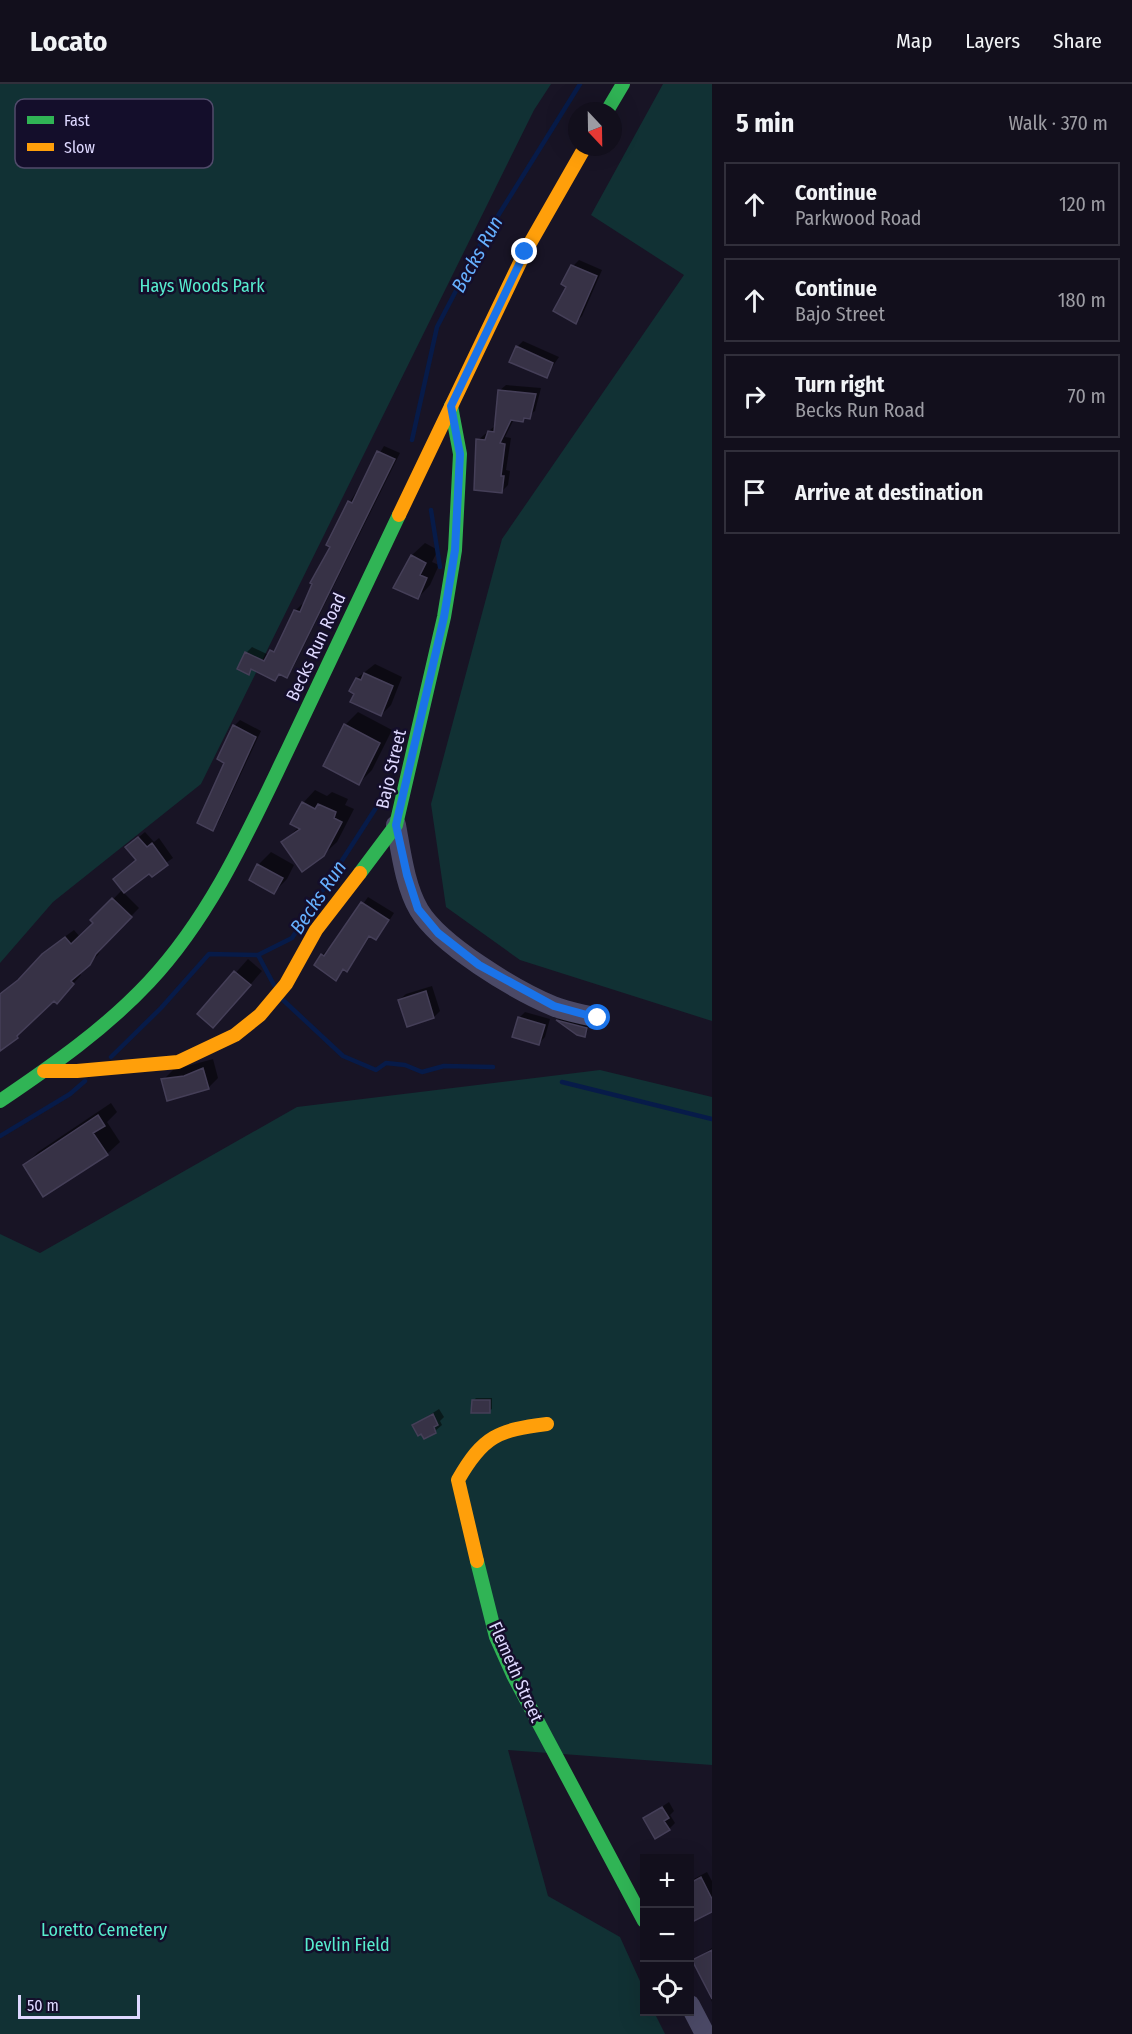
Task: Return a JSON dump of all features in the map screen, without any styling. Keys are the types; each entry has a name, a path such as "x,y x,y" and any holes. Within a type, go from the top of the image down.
{"street":[{"path":"612,102 623,84"},
{"name":"Becks Run Road","path":"0,1101 88,1038 129,1001 166,963 198,920 242,845 525,252 580,156"},
{"name":"Bajo Street","path":"44,1071 77,1071 178,1062 235,1035 272,1002 286,984 316,930 396,825 444,617 455,550 460,454 451,406"},
{"path":"396,825 407,875 418,909 438,933 479,965 554,1006 598,1018"},
{"name":"Flemeth Street","path":"547,1424 515,1428 490,1437 474,1450 458,1480 496,1637 513,1675 640,1912"},
{"path":"694,2013 705,2034"}],"green space":[{"name":"Hays Woods Park","path":"0,84 551,84 534,110 201,784 53,902 0,963"},
{"path":"663,84 712,84 712,1021 520,960 446,907 431,804 502,539 684,275 591,215"},
{"path":"600,1070 712,1097 712,1765 508,1750 548,1896 620,1937 640,1981 640,2016 656,2016 665,2034 0,2034 0,1234 40,1253 297,1107"}],"building":[{"path":"571,265 597,276 576,324 553,311 566,287 561,284"},
{"path":"516,346 553,363 547,378 509,362"},
{"path":"498,390 536,394 530,419 524,418 523,422 511,420 500,443 505,444 501,476 504,476 502,493 474,490 476,439 485,440 488,431 494,432"},
{"path":"377,451 395,459 287,678 279,674 275,681 251,669 249,675 237,669 245,652 264,661 270,650 274,652 294,610 300,612 312,584 310,583 330,547 326,545 348,501 352,503"},
{"path":"411,555 426,563 420,575 427,578 418,599 393,588"},
{"path":"364,673 393,686 381,716 350,702 354,694 349,691 356,678 361,680"},
{"path":"344,724 380,743 359,785 323,766"},
{"path":"233,725 256,737 213,831 197,823 224,763 217,759"},
{"path":"302,802 315,809 318,804 336,812 334,818 342,822 324,856 302,872 281,842 300,829 290,824"},
{"path":"138,837 147,847 152,843 168,865 152,877 149,874 124,893 113,879 136,860 125,847"},
{"path":"257,864 283,878 274,894 249,880"},
{"path":"112,898 132,917 96,954 90,965 71,981 74,984 57,1004 54,1001 17,1036 18,1038 0,1051 0,994 18,980 42,954 65,937 71,944 93,923 90,920"},
{"path":"361,902 389,920 376,940 369,936 347,972 343,969 336,981 314,965 321,954 324,956"},
{"path":"234,971 251,985 213,1028 197,1014"},
{"path":"426,991 434,1018 407,1027 398,1000"},
{"path":"518,1017 545,1025 539,1045 512,1037"},
{"path":"556,1020 587,1028 585,1037 577,1035"},
{"path":"203,1068 209,1089 167,1101 161,1079 184,1076"},
{"path":"98,1115 105,1126 93,1133 108,1155 43,1197 23,1165"},
{"path":"472,1400 490,1400 490,1413 471,1413"},
{"path":"433,1414 438,1425 434,1427 436,1433 424,1439 421,1434 418,1436 412,1425"},
{"path":"662,1807 669,1818 664,1821 670,1830 655,1839 643,1818"},
{"path":"701,1877 712,1899 712,1912 694,1921 694,1908 694,1881"},
{"path":"712,1950 712,1999 694,1964 694,1959"}],"waterway":[{"name":"Becks Run","path":"412,440 437,327 481,243 580,84"},
{"name":"Becks Run","path":"431,510 440,567"},
{"name":"Becks Run","path":"111,1057 161,1008 209,954 258,955 292,938 392,783"},
{"path":"258,955 274,985"},
{"path":"283,1000 343,1056 376,1070 386,1063 405,1065 422,1072 444,1066 493,1067"},
{"name":"Becks Run","path":"0,1136 70,1094 85,1081"},
{"path":"562,1082 712,1119"}],"traffic: fast":[{"path":"612,102 623,84"},
{"path":"360,873 396,825 444,617 455,550 460,454 451,406"},
{"path":"0,1101 59,1060 115,1015 149,982 191,929 210,901 243,841 399,515"},
{"path":"477,1561 496,1637 513,1675 640,1913"}],"traffic: slow":[{"path":"399,515 525,252 580,156"},
{"path":"44,1071 77,1071 178,1062 235,1035 260,1015 286,984 316,930 360,873"},
{"path":"477,1561 458,1480 476,1454 493,1438 516,1429 547,1424"}],"route":[{"path":"525,252 451,406 460,454 455,550 444,617 396,825 407,875 418,909 438,933 479,965 554,1006 598,1018"}],"park label":[{"name":"Loretto Cemetery","path":"104,1930"},
{"name":"Devlin Field","path":"347,1945"}]}
